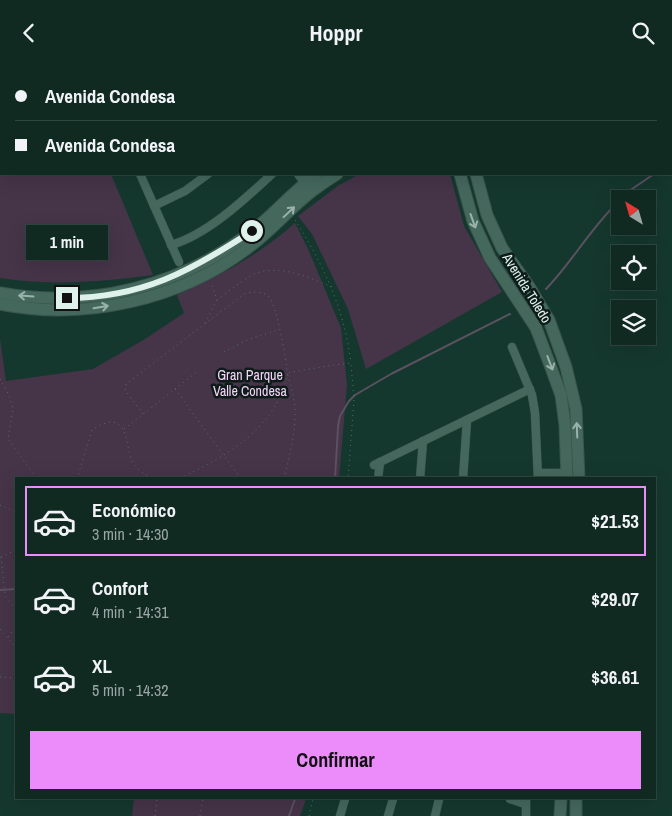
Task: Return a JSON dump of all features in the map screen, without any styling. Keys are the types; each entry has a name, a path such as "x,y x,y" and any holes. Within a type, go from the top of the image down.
{"street":[{"path":"140,175 179,263"},
{"path":"154,206 185,191 207,175"},
{"path":"172,245 182,242 222,217 271,175"},
{"path":"0,293 54,298 80,298 112,295 149,286 178,275 252,231 311,180 333,175"},
{"name":"Avenida Toledo","path":"460,175 473,221 490,258 536,327 561,395 568,476"},
{"name":"Avenida Toledo","path":"476,175 487,215 498,240 549,320 566,367 576,409 579,477"},
{"path":"0,304 83,310 151,296 185,284 217,268 249,247 311,180"},
{"path":"512,347 530,389 535,413 538,476 568,476"},
{"path":"378,477 377,463 530,389"},
{"path":"463,477 467,420"},
{"path":"420,477 423,441"},
{"path":"340,816 345,799"},
{"path":"388,816 393,799"},
{"path":"435,816 439,799"},
{"path":"510,799 526,801 526,816"},
{"path":"560,816 561,799"},
{"path":"576,799 576,816"}],"path":[{"path":"295,220 312,247 332,287 346,331 354,400 348,477"},
{"path":"205,324 217,300 249,277 259,273 287,272 303,275 332,287"},
{"path":"210,279 217,300"},
{"path":"143,414 125,391 126,384 244,294 252,292 261,293 268,297 277,314 287,373 292,386 296,419 284,477"},
{"path":"224,352 248,339 279,329"},
{"path":"287,373 351,363"},
{"path":"123,429 198,371"},
{"path":"182,477 224,454 256,431 280,396 287,373"},
{"path":"0,379 9,395 13,409 8,439 36,477"},
{"path":"175,389 240,477"},
{"path":"78,477 92,430 108,422 118,423 123,429 132,460 139,471 150,477"},
{"path":"0,505 15,512"},
{"path":"15,550 0,557 5,595 15,610"},
{"path":"8,637 15,627"},
{"path":"0,629 15,647"},
{"path":"0,677 15,678"},
{"path":"155,816 157,799"},
{"path":"200,816 203,799"},
{"path":"309,816 313,799"}],"green space":[{"path":"0,175 111,175 153,275 76,282 39,282 0,278"},
{"path":"358,175 450,175 464,226 502,292 366,369 348,309 312,234 298,216 339,185"},
{"name":"Gran Parque Valle Condesa","path":"295,223 309,251 341,328 347,385 339,477 15,477 15,714 0,713 0,339 6,381 93,369 145,339 184,313 177,295 239,263"},
{"path":"134,799 306,799 300,816 132,816"}],"waterway":[{"path":"630,190 653,175"},
{"path":"546,289 611,209"},
{"path":"335,477 340,416 355,395 391,374 510,314"},
{"path":"0,590 15,589"},
{"path":"289,816 295,799"}],"route":[{"path":"67,298 112,295 149,286 178,275 215,255 252,231"}]}
